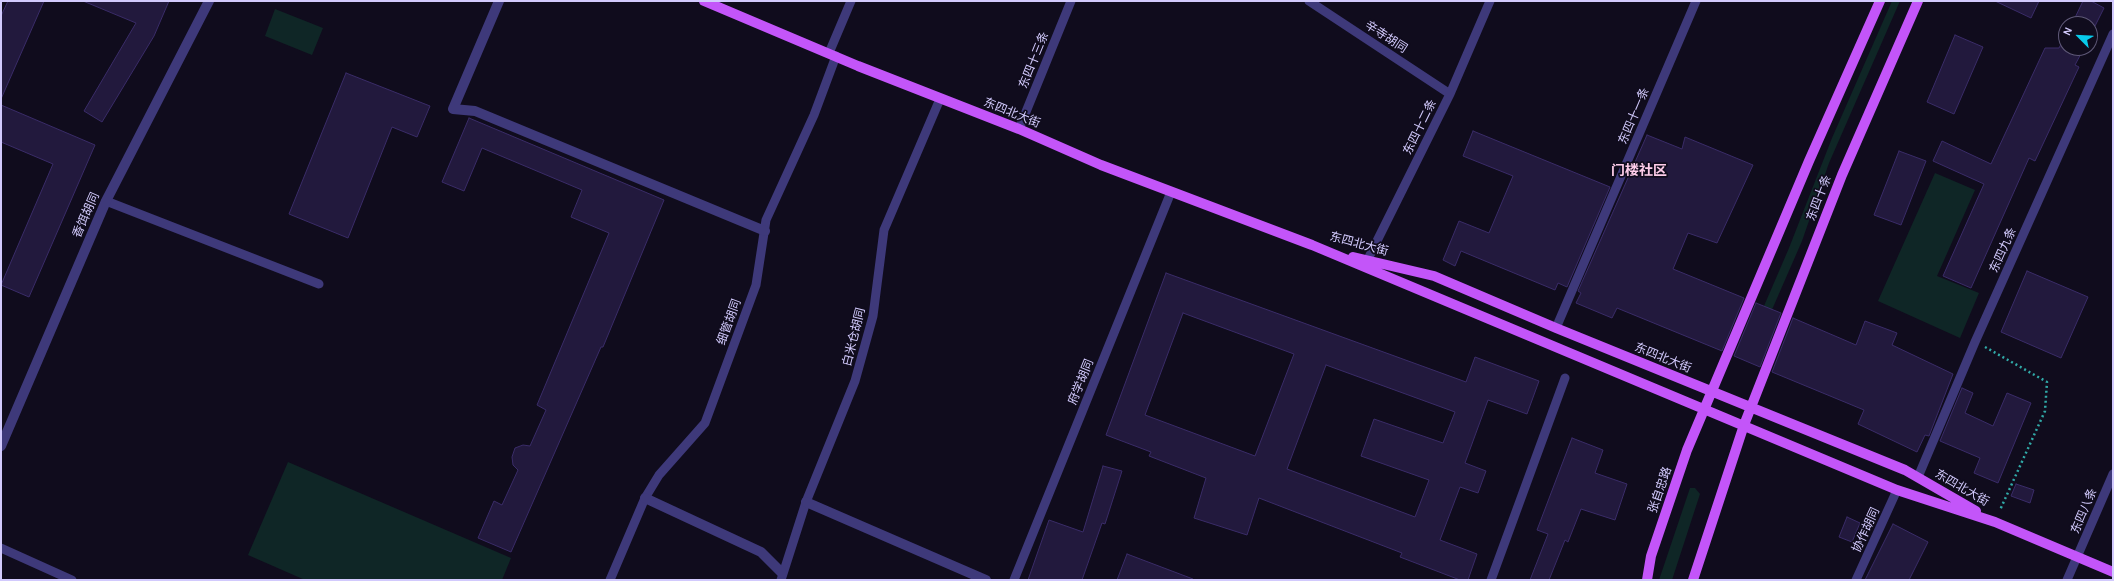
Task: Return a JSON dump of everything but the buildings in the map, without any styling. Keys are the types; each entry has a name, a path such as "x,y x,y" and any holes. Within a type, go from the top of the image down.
{"main road":[{"name":"东四北大街","path":"704,1 833,55 1019,129 1102,165 1312,245 1897,490 1995,522 2113,572"},
{"name":"东四十条","path":"1704,410 1809,161 1880,1"},
{"name":"东四十条","path":"1744,425 1842,175 1918,1"},
{"name":"东四北大街","path":"1312,245 1367,261 1434,276 1556,328 1905,470 1995,522"},
{"name":"张自忠路","path":"1647,580 1651,556 1684,458 1704,410"},
{"path":"1693,580 1744,425"}],"street":[{"name":"香饵胡同","path":"1,446 3,435 106,201 209,1"},
{"path":"499,1 453,108 475,111 765,231"},
{"path":"645,498 761,552 782,577"},
{"path":"806,502 986,580"}],"lane":[{"name":"细管胡同","path":"610,580 645,498 659,475 705,423 756,285 766,220 814,115 851,1"},
{"name":"东四十三条","path":"1019,129 1071,1"},
{"name":"辛寺胡同","path":"1309,1 1450,94"},
{"name":"东四十二条","path":"1367,261 1450,94 1490,1"},
{"name":"东四十一条","path":"1556,328 1696,1"},
{"name":"东四九条","path":"1918,477 1975,342 2113,34"},
{"name":"白米仓胡同","path":"782,577 806,502 857,374 873,316 884,230 940,98"},
{"name":"府学胡同","path":"1014,580 1171,192"},
{"path":"106,201 319,284"},
{"path":"1491,580 1565,378"},
{"name":"东四八条","path":"2067,580 2113,474"},
{"name":"协作胡同","path":"1856,580 1897,490"},
{"path":"1,548 72,580"}],"path":[{"path":"1975,342 2047,382 2045,411 1995,522"}],"green space":[{"path":"1892,1 1900,1 1829,163 1802,241 1750,360 1742,357 1789,248 1832,138"},
{"path":"275,9 323,28 312,55 265,36"},
{"path":"1935,173 1975,190 1937,276 1979,293 1960,338 1878,301"},
{"path":"288,462 511,558 502,580 305,580 248,555"},
{"path":"1690,488 1695,488 1700,494 1672,580 1659,580"}],"district":[{"name":"门楼社区","path":"1639,171"}]}
